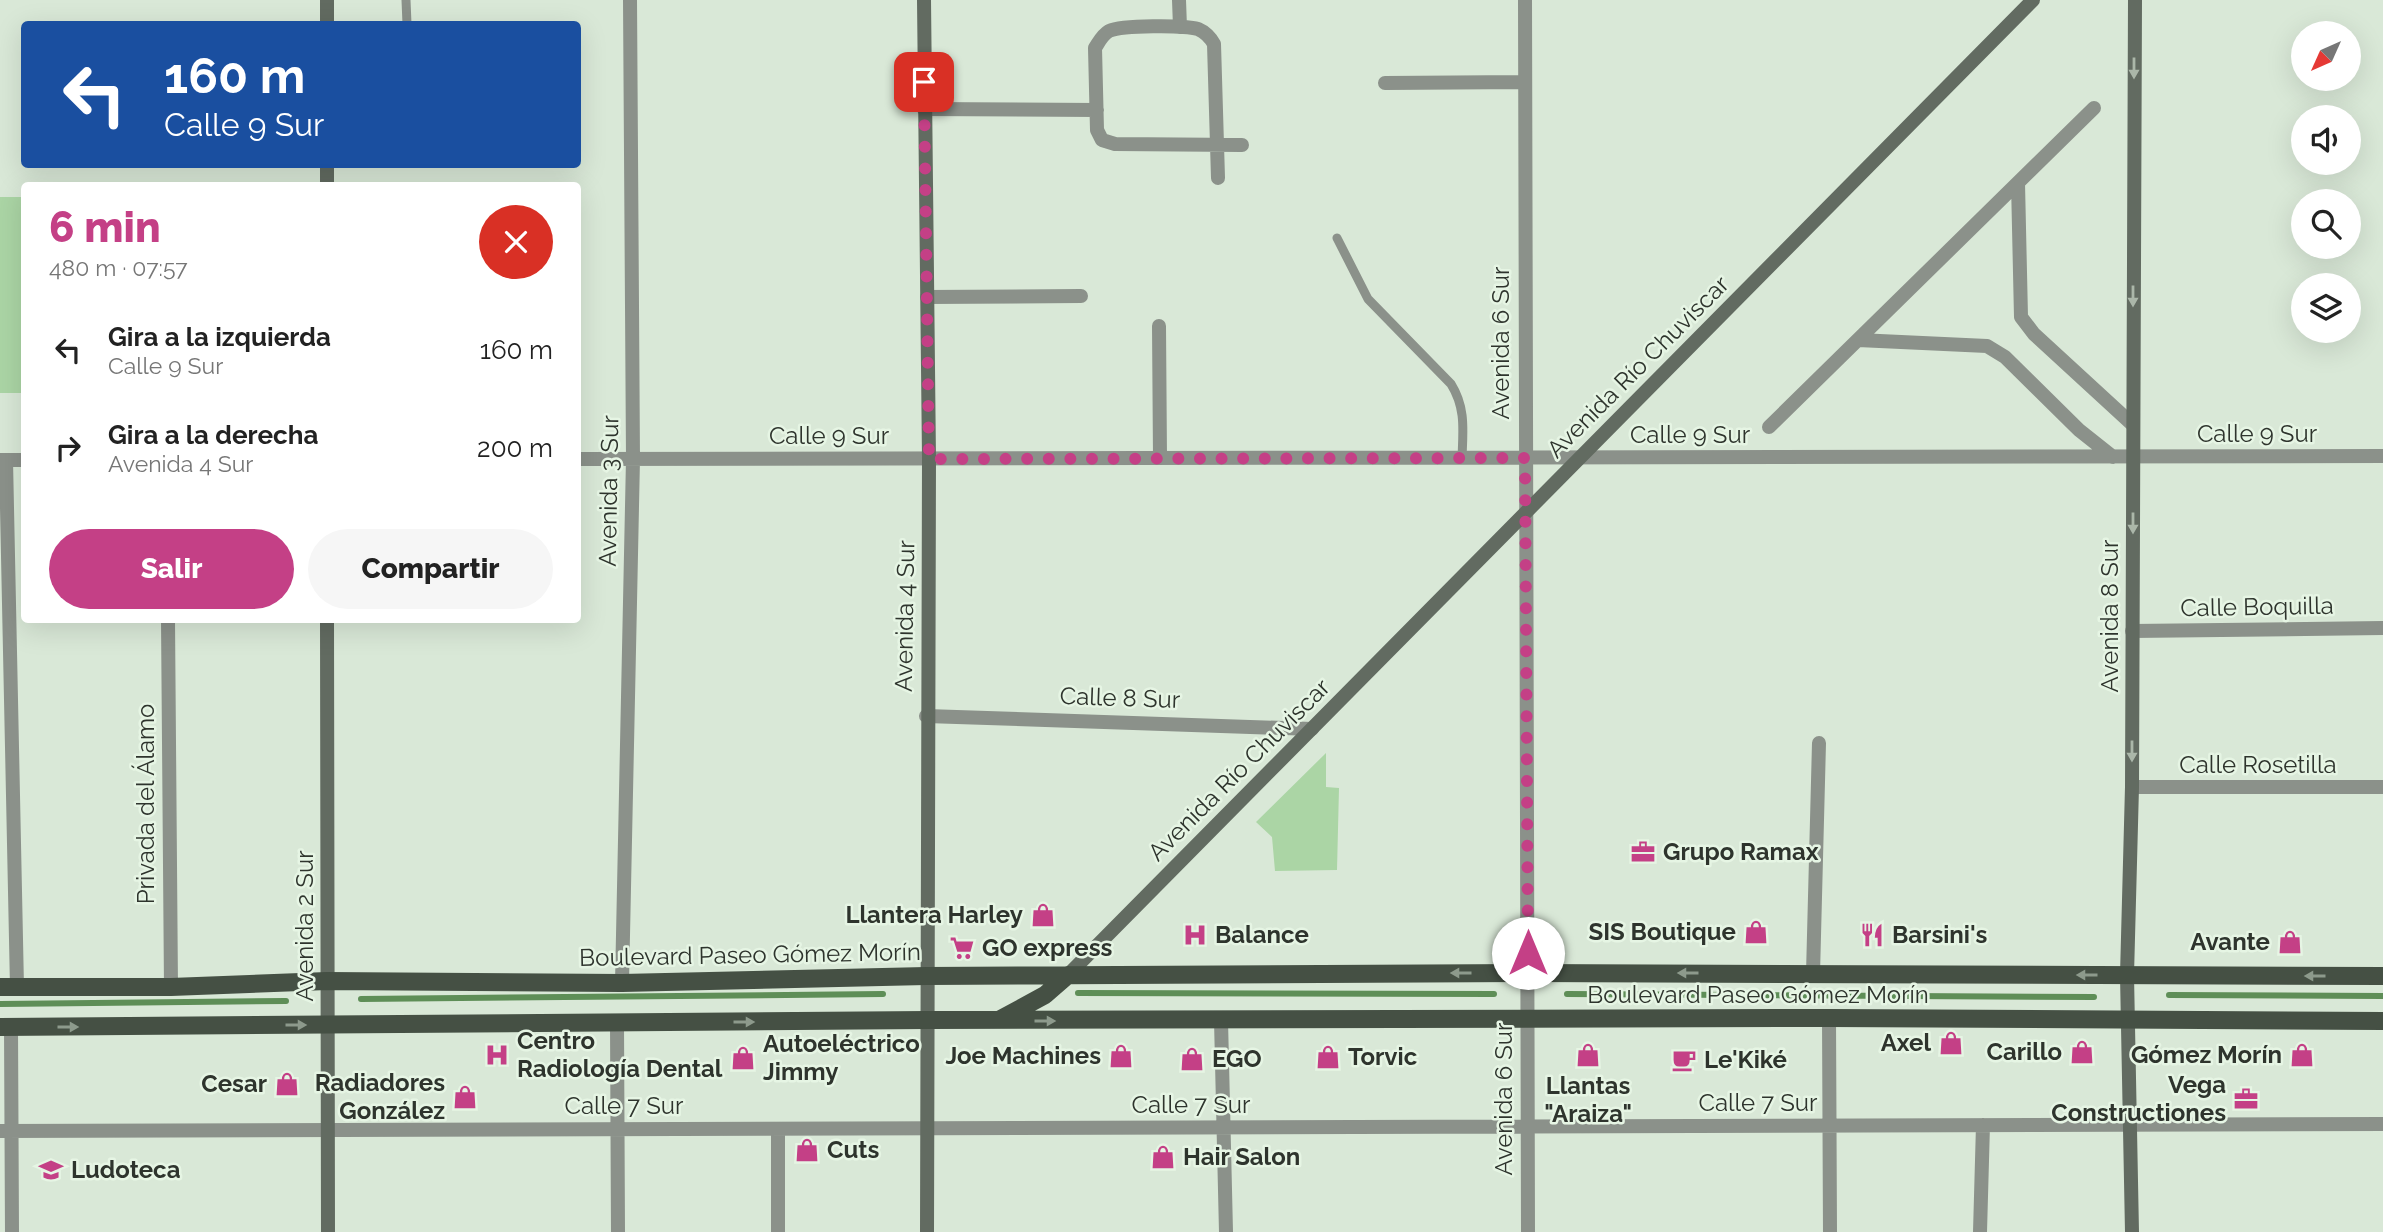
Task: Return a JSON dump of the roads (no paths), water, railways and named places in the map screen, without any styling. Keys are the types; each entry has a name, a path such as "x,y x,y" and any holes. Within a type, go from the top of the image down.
{"main road":[{"name":"Boulevard Paseo Gómez Morín","path":"8,987 170,987 327,981 622,984 1068,975 1527,973 2383,976"},
{"path":"996,1021 1045,995 1068,975"},
{"name":"Boulevard Paseo Gómez Morín","path":"5,1027 927,1020 1528,1021 1829,1018 2383,1021"}],"street":[{"path":"327,0 327,21"},
{"name":"Avenida 3 Sur","path":"622,984 633,459 630,0"},
{"name":"Avenida 4 Sur","path":"924,0 929,459 926,716 927,1232"},
{"path":"1179,0 1180,27"},
{"name":"Avenida 6 Sur","path":"1525,0 1528,1232"},
{"name":"Avenida Río Chuviscar","path":"1068,975 2033,0"},
{"name":"Avenida 8 Sur","path":"2132,1232 2127,975 2132,787 2135,0"},
{"path":"1218,178 1217,145 1214,44 1210,38 1200,30 1180,27 1119,29 1104,35 1096,48 1097,130 1102,140 1115,144 1217,145 1242,145"},
{"path":"1385,83 1524,82"},
{"path":"1769,427 2094,108"},
{"path":"924,109 1097,110"},
{"path":"2018,183 2021,317 2132,424"},
{"path":"927,297 1081,296"},
{"path":"1159,326 1160,458"},
{"path":"1857,340 1987,346 2004,357 2079,430 2113,457"},
{"name":"Calle 9 Sur","path":"581,459 2383,456"},
{"path":"8,987 3,460 21,460"},
{"name":"Privada del Álamo","path":"168,623 170,987"},
{"name":"Avenida 2 Sur","path":"327,623 328,1232"},
{"name":"Calle Boquilla","path":"2132,631 2383,628"},
{"name":"Calle 8 Sur","path":"926,716 1312,729"},
{"path":"1813,974 1819,743"},
{"name":"Calle Rosetilla","path":"2132,787 2383,788"},
{"path":"1829,1018 1830,1232"},
{"path":"1221,1020 1226,1232"},
{"path":"617,1023 618,1232"},
{"path":"5,1027 6,1131 12,1232"},
{"name":"Calle 7 Sur","path":"6,1131 2383,1124"},
{"path":"1980,1232 1983,1125"},
{"path":"778,1129 778,1232"}],"lane":[{"path":"406,0 407,21"},
{"path":"1337,238 1368,299 1451,384 1460,399 1463,411 1462,457"}],"waterway":[{"path":"1078,993 1494,994"},
{"path":"361,999 883,994"},
{"path":"1567,994 2094,997"},
{"path":"2169,995 2383,996"},
{"path":"0,1004 286,1001"}],"place":[{"name":"Grupo Ramax","path":"1643,852"},
{"name":"Llantera Harley","path":"1043,915"},
{"name":"SIS Boutique","path":"1756,932"},
{"name":"Balance","path":"1195,935"},
{"name":"Barsini's","path":"1872,935"},
{"name":"Avante","path":"2290,942"},
{"name":"GO express","path":"962,948"},
{"name":"Axel","path":"1951,1043"},
{"name":"Carillo","path":"2082,1052"},
{"name":"Centro Radiología Dental","path":"497,1055"},
{"name":"Llantas \"Araiza\"","path":"1588,1055"},
{"name":"Gómez Morín","path":"2302,1055"},
{"name":"Joe Machines","path":"1121,1056"},
{"name":"Torvic","path":"1328,1057"},
{"name":"Autoeléctrico Jimmy","path":"743,1058"},
{"name":"EGO","path":"1192,1059"},
{"name":"Le'Kiké","path":"1684,1060"},
{"name":"Cesar","path":"287,1084"},
{"name":"Radiadores González","path":"465,1097"},
{"name":"Vega Constructiones","path":"2246,1099"},
{"name":"Cuts","path":"807,1150"},
{"name":"Hair Salon","path":"1163,1157"},
{"name":"Ludoteca","path":"51,1170"}]}
